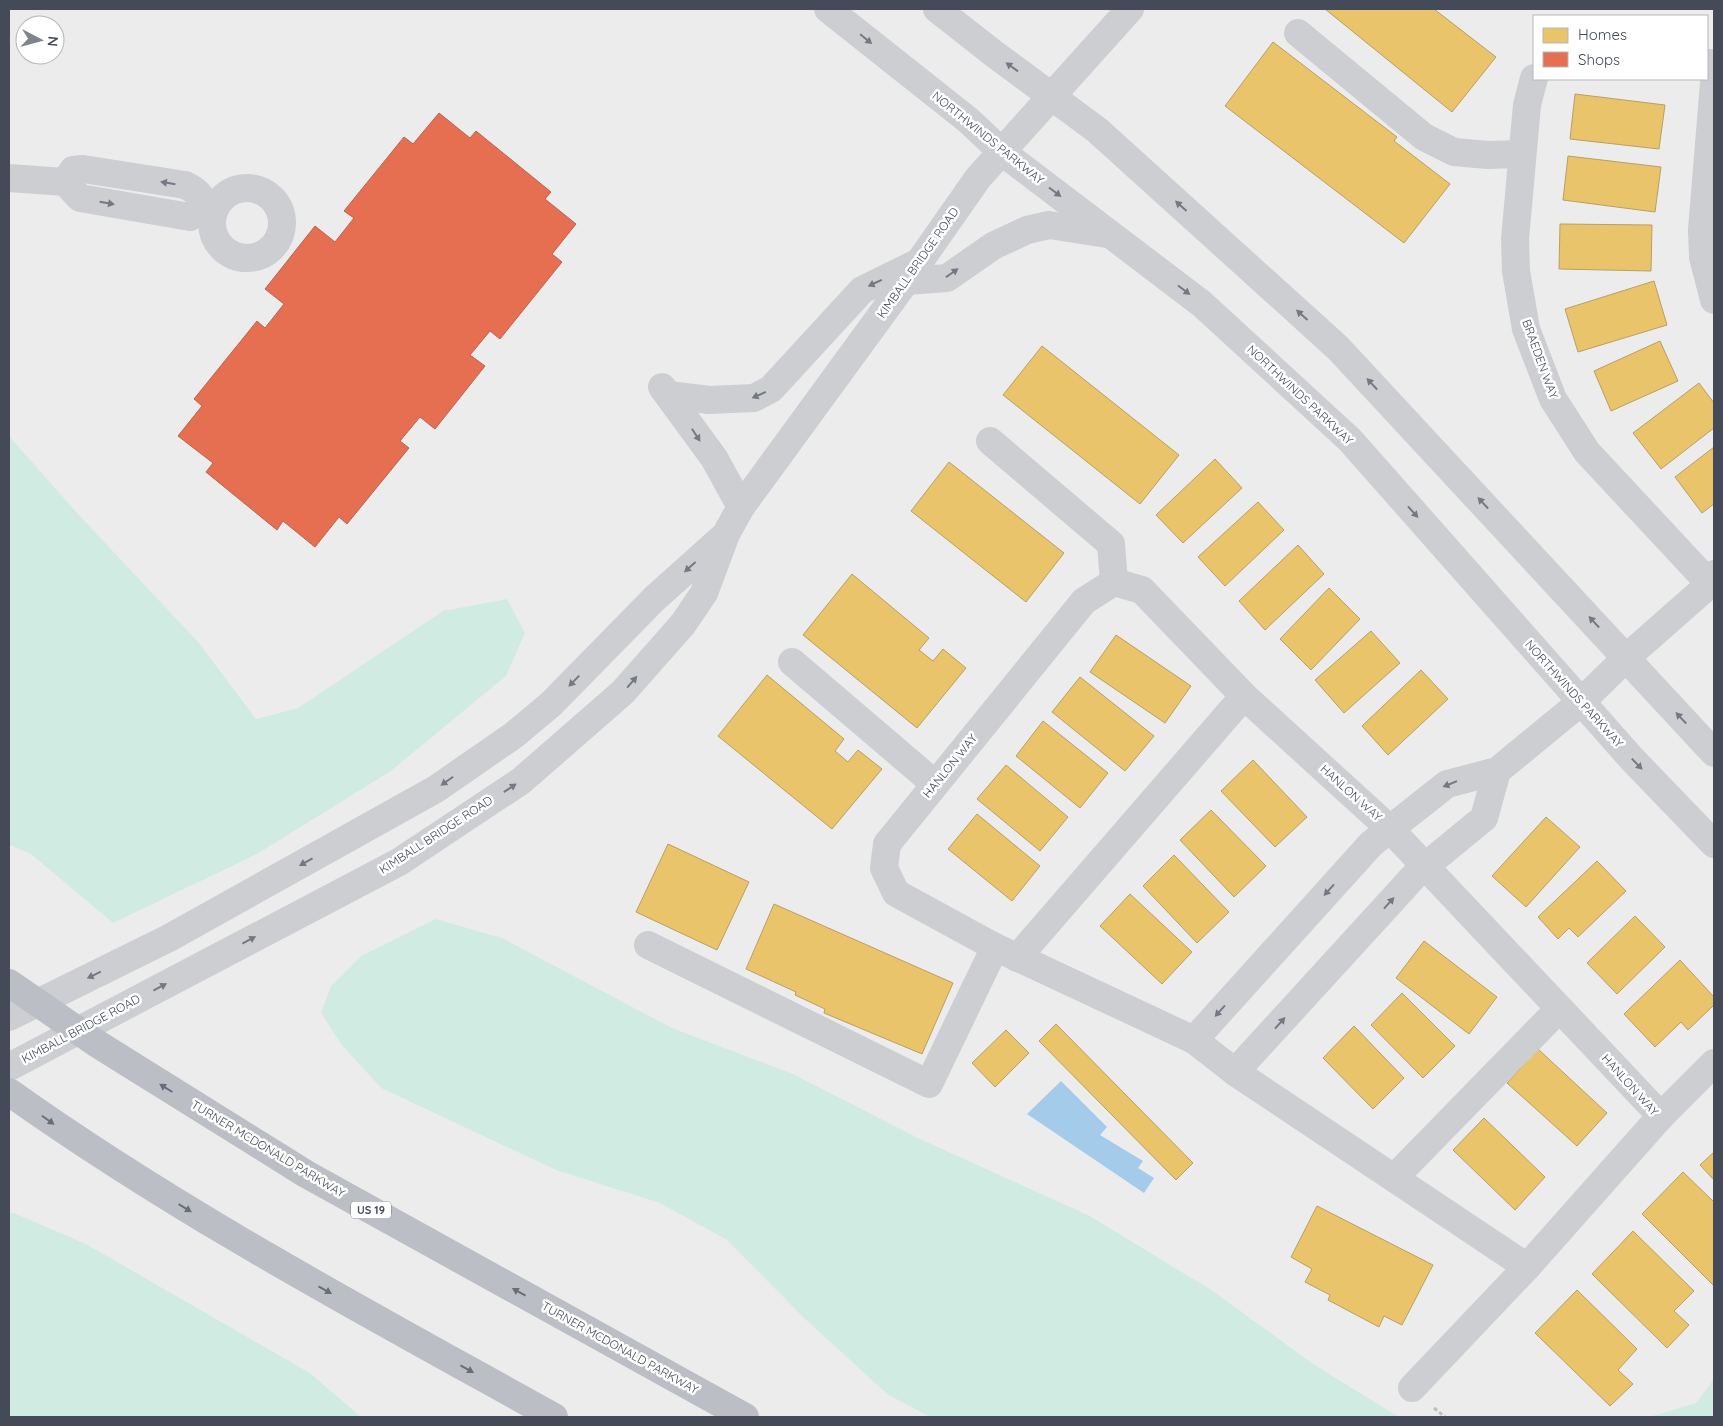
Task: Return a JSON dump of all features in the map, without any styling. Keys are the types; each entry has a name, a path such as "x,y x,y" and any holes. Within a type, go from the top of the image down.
{"highway":[{"name":"TURNER MCDONALD PARKWAY","path":"9,983 96,1043 306,1174 745,1417"},
{"path":"9,1092 82,1144 183,1208 554,1417"}],"street":[{"name":"NORTHWINDS PARKWAY","path":"828,9 968,120 1002,152 1202,304 1350,440 1632,759 1714,844"},
{"path":"937,9 1097,130 1338,348 1627,657 1714,753"},
{"name":"KIMBALL BRIDGE ROAD","path":"9,1067 399,862 521,781 623,692 683,624 704,593 726,534 741,507 978,178 1130,9"},
{"path":"1298,33 1424,137 1454,152 1488,155 1522,154"},
{"name":"BRAEDEN WAY","path":"1533,80 1527,105 1515,239 1516,271 1526,329 1553,399 1587,452 1713,581"},
{"path":"1714,83 1708,230 1702,256 1714,300"},
{"path":"9,178 65,182 80,198 190,217 208,208"},
{"path":"741,507 714,458 665,391 709,400 754,398 771,389 862,290 912,272 947,278 993,246 1034,228 1049,225 1111,234"},
{"path":"990,441 1111,544 1114,582"},
{"name":"KIMBALL BRIDGE ROAD","path":"9,1017 169,938 436,789 514,735 551,704 654,599 726,534"},
{"path":"1194,1040 1371,844 1447,784 1497,771 1581,702 1627,657 1713,581"},
{"name":"HANLON WAY","path":"1114,582 1142,590 1244,696 1390,829 1661,1116 1527,1267 1235,1072 1194,1040 1006,953 896,893 884,868 887,844 1084,601 1114,582"},
{"path":"792,662 936,784"},
{"path":"648,945 929,1084 1006,953 1244,696"},
{"path":"1235,1072 1425,867 1484,818 1497,771"},
{"path":"1394,1178 1560,1009"},
{"path":"1661,1116 1714,1063"},
{"path":"1412,1388 1527,1267"}],"green space":[{"path":"9,436 78,514 199,643 256,719 298,708 443,611 507,599 525,633 506,676 391,771 257,854 113,923 31,854 9,845"},
{"path":"436,919 502,938 672,1028 793,1074 920,1139 1088,1215 1213,1291 1313,1364 1399,1417 930,1417 887,1394 803,1317 727,1240 660,1203 556,1170 381,1088 341,1044 321,1013 331,986 361,956"},
{"path":"9,1213 14,1213 86,1244 310,1373 361,1417 9,1417"},
{"path":"1714,1379 1714,1417 1649,1417 1696,1403"}],"water":[{"path":"1061,1081 1107,1127 1100,1135 1143,1161 1138,1168 1154,1178 1144,1193 1027,1114"}],"building: Homes":[{"path":"1325,9 1434,9 1496,57 1452,112"},
{"path":"1273,42 1397,137 1394,141 1450,184 1404,243 1225,106"},
{"path":"1575,94 1665,105 1659,149 1570,139"},
{"path":"1568,156 1661,167 1655,212 1563,200"},
{"path":"1560,224 1652,225 1651,271 1559,269"},
{"path":"1654,281 1667,325 1578,352 1565,309"},
{"path":"1660,341 1678,381 1611,411 1594,371"},
{"path":"1042,346 1179,455 1140,504 1003,395"},
{"path":"1699,383 1714,403 1714,428 1661,469 1633,433"},
{"path":"1714,447 1714,504 1702,513 1675,477"},
{"path":"1215,459 1242,488 1183,543 1156,515"},
{"path":"949,462 1064,553 1026,602 911,511"},
{"path":"1258,502 1284,530 1225,586 1198,557"},
{"path":"1298,545 1324,574 1265,630 1239,601"},
{"path":"852,574 929,638 919,650 933,661 943,649 966,668 917,728 803,635"},
{"path":"1329,588 1360,619 1311,670 1280,639"},
{"path":"1371,631 1400,663 1344,713 1315,680"},
{"path":"1116,635 1191,686 1165,723 1090,672"},
{"path":"1421,670 1448,699 1388,755 1362,726"},
{"path":"767,675 844,739 835,751 848,762 858,750 882,769 832,829 718,736"},
{"path":"1080,677 1154,736 1125,771 1052,712"},
{"path":"1043,721 1108,773 1080,808 1016,756"},
{"path":"1253,760 1307,817 1275,847 1221,791"},
{"path":"1006,765 1068,817 1040,851 977,799"},
{"path":"1211,810 1266,866 1234,897 1180,840"},
{"path":"977,814 1040,866 1012,901 948,849"},
{"path":"1546,817 1580,847 1526,907 1492,876"},
{"path":"668,844 749,882 717,950 636,912"},
{"path":"1174,855 1229,912 1197,943 1143,886"},
{"path":"1597,861 1626,891 1578,937 1569,928 1558,939 1538,917"},
{"path":"1130,894 1192,952 1162,984 1100,926"},
{"path":"774,904 953,983 922,1054 824,1013 825,1009 795,995 796,992 746,969"},
{"path":"1635,916 1665,947 1617,994 1587,963"},
{"path":"1424,941 1497,997 1469,1034 1396,978"},
{"path":"1680,960 1714,997 1714,1005 1688,1030 1681,1022 1655,1047 1624,1014"},
{"path":"1402,993 1455,1046 1423,1078 1371,1025"},
{"path":"1056,1024 1193,1163 1176,1180 1039,1041"},
{"path":"1354,1026 1404,1078 1373,1109 1323,1058"},
{"path":"1006,1030 1029,1053 995,1087 972,1063"},
{"path":"1538,1049 1607,1113 1577,1146 1507,1083"},
{"path":"1484,1118 1545,1177 1515,1210 1453,1150"},
{"path":"1714,1152 1714,1180 1700,1165"},
{"path":"1683,1172 1714,1202 1714,1286 1642,1214"},
{"path":"1317,1206 1433,1265 1402,1325 1384,1316 1379,1327 1328,1300 1330,1295 1305,1282 1312,1269 1291,1257"},
{"path":"1633,1231 1694,1291 1674,1311 1689,1325 1667,1348 1592,1274"},
{"path":"1577,1290 1637,1349 1618,1370 1633,1384 1610,1406 1535,1333"}],"building: Shops":[{"path":"439,113 470,138 476,131 551,192 545,199 576,224 552,254 562,262 500,339 490,331 470,355 485,366 435,429 420,417 400,441 409,448 347,524 339,517 315,547 283,521 277,530 206,472 213,463 178,436 202,406 194,399 257,321 265,328 284,304 265,289 315,226 335,242 354,218 344,211 404,137 413,144"}]}
